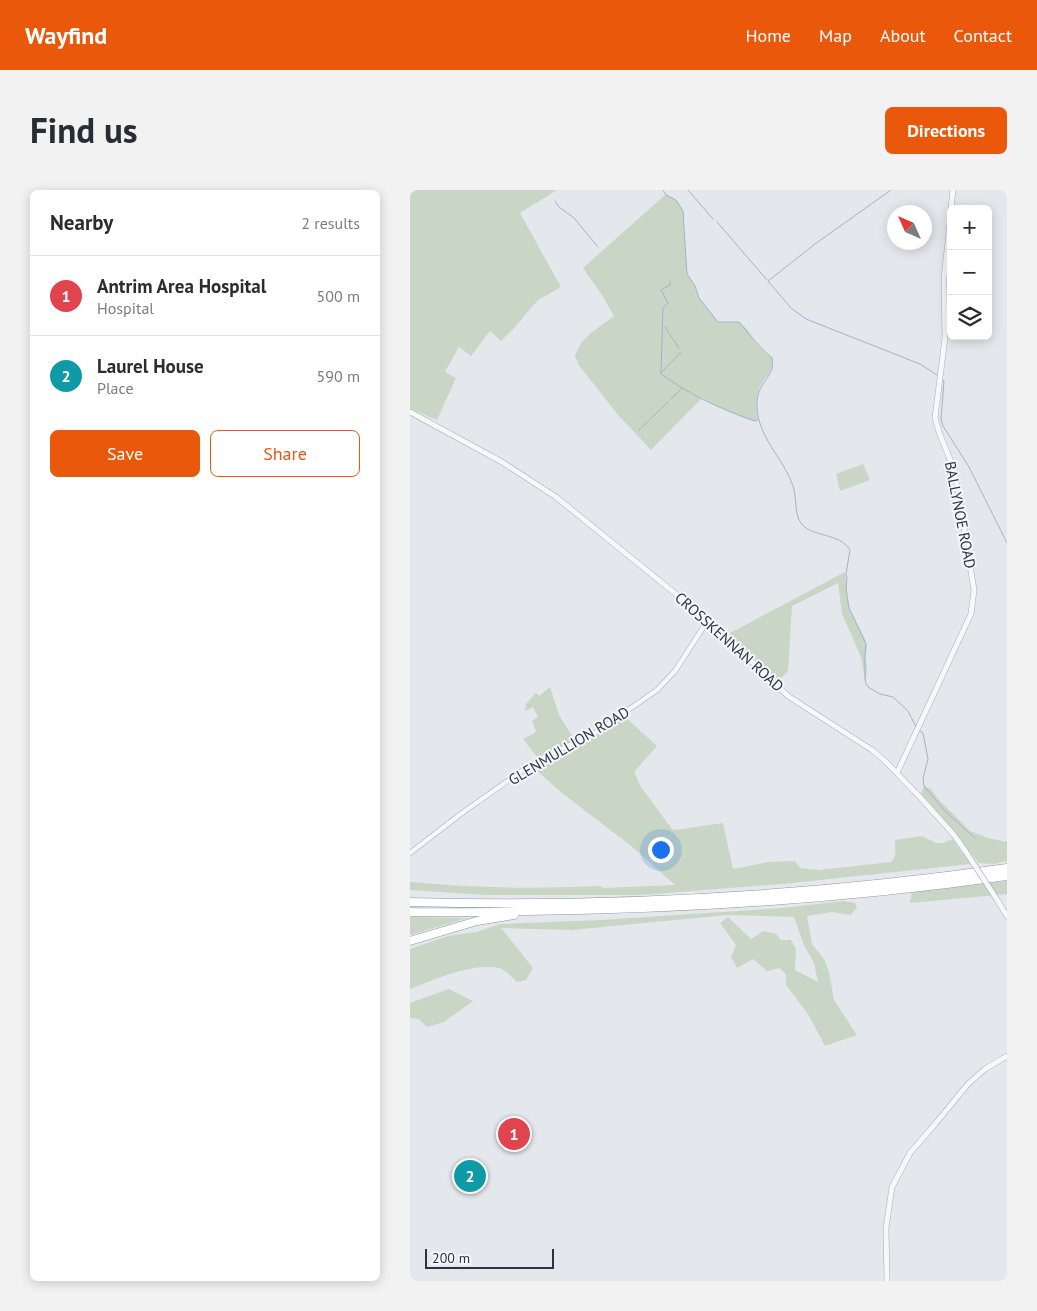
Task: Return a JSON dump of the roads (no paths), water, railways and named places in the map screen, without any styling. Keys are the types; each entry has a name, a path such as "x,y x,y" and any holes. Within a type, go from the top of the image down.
{"highway":[{"path":"410,902 589,902 735,896 850,886 1007,868"},
{"path":"410,912 639,909 753,903 859,894 1007,876"},
{"path":"410,898 454,903"},
{"path":"410,941 476,921 536,911"}],"street":[{"path":"951,205 953,190"},
{"name":"BALLYNOE ROAD","path":"898,774 971,614 974,599 970,557 955,472 935,418 944,338 944,278 947,250"},
{"name":"CROSSKENNAN ROAD","path":"410,412 502,462 544,488 708,620 788,696 872,750 898,774 949,830 966,852 1007,916"},
{"name":"GLENMULLION ROAD","path":"410,853 462,812 524,770 545,757 595,734 656,690 675,671 708,620"},
{"path":"887,1281 886,1228 892,1187 910,1153 968,1084 985,1069 1007,1056"}],"waterway":[{"path":"663,190 666,195 676,200 683,211 687,274 695,286 699,298 718,322 739,322 772,358 773,365 758,396 758,415 761,426 789,475 795,495 797,515 801,523 812,531 839,540 850,550 846,574 846,590 849,608 866,644 866,684 880,694 893,697 908,711 916,727"},
{"path":"688,190 713,219"},
{"path":"891,190 815,244 768,281 791,308 806,319 920,364 937,375"},
{"path":"555,201 559,207 574,218 598,247"},
{"path":"717,222 767,280"},
{"path":"661,373 663,308 668,303 661,290 670,285 670,281"},
{"path":"665,327 679,348"},
{"path":"661,373 681,352"},
{"path":"661,374 683,389 706,401 754,421 758,420"},
{"path":"943,380 941,419 943,426 969,467 1007,543"},
{"path":"671,399 681,389"},
{"path":"639,430 668,402"},
{"path":"920,731 923,733 928,759 923,778 924,786 945,811 975,838"}],"place":[{"name":"Antrim Area Hospital","path":"514,1134"},
{"name":"Laurel House","path":"470,1176"}]}
